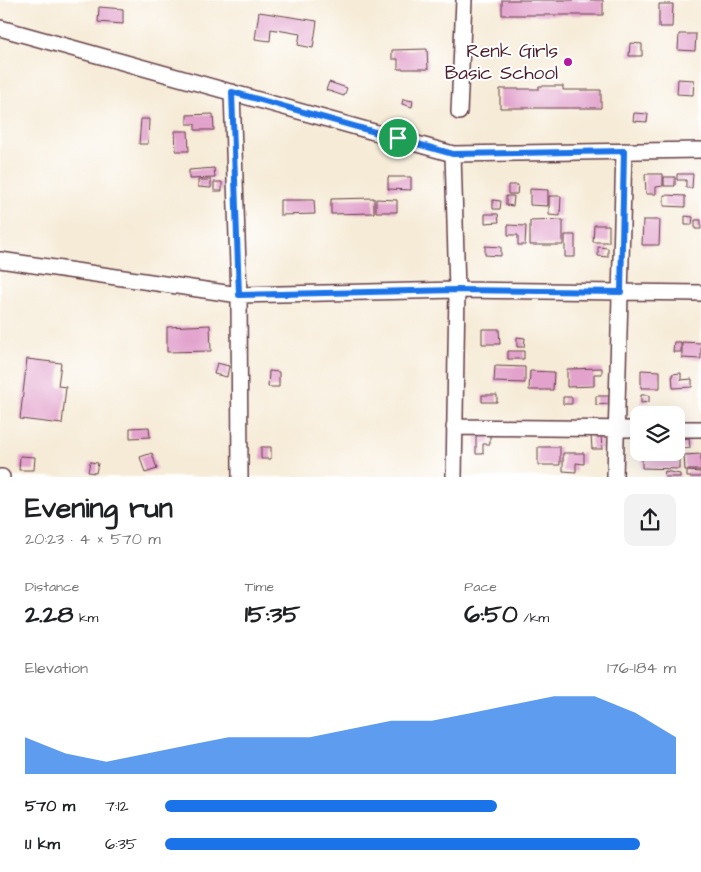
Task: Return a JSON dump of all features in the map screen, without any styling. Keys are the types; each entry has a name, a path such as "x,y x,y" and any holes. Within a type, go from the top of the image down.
{"street":[{"path":"459,112 464,0"},
{"path":"0,28 453,154 701,150"},
{"path":"232,92 239,295 240,477"},
{"path":"615,477 624,151"},
{"path":"453,154 456,290 454,477"},
{"path":"0,260 239,295 456,290 701,294"},
{"path":"454,427 630,428"},
{"path":"685,429 701,429"}],"building":[{"path":"502,0 603,0 603,15 502,15"},
{"path":"659,4 673,4 672,27 659,27"},
{"path":"99,7 123,9 123,24 98,22"},
{"path":"259,12 317,21 313,48 298,45 300,34 271,29 270,41 255,39"},
{"path":"679,34 696,34 695,51 678,50"},
{"path":"630,43 642,44 642,56 629,56"},
{"path":"427,49 428,69 398,69 398,59 392,59 392,50"},
{"path":"678,79 694,80 693,95 677,94"},
{"path":"329,82 347,88 344,96 326,90"},
{"path":"539,86 563,86 563,90 601,90 601,108 500,108 500,89 539,89"},
{"path":"403,99 413,101 412,107 402,104"},
{"path":"634,113 648,114 647,122 633,121"},
{"path":"213,114 214,130 195,130 195,124 187,124 187,115"},
{"path":"141,119 149,119 148,144 139,144"},
{"path":"175,131 188,131 189,151 176,151"},
{"path":"214,168 215,178 189,179 189,170"},
{"path":"645,174 663,174 663,186 656,187 656,194 646,194"},
{"path":"677,174 693,174 692,188 686,188 686,180 677,180"},
{"path":"388,177 411,177 411,190 388,189"},
{"path":"664,177 675,177 675,186 664,186"},
{"path":"198,180 211,180 211,188 198,187"},
{"path":"214,182 222,182 222,191 214,191"},
{"path":"508,185 518,185 517,194 508,194"},
{"path":"530,189 548,190 548,206 530,205"},
{"path":"664,195 685,196 685,207 664,206"},
{"path":"506,196 514,196 513,206 506,205"},
{"path":"549,196 561,196 560,216 549,215"},
{"path":"374,198 374,213 331,214 331,199"},
{"path":"376,199 397,200 397,212 376,212"},
{"path":"280,200 314,200 315,214 280,215"},
{"path":"493,200 501,201 500,209 493,209"},
{"path":"485,214 498,214 499,222 485,223"},
{"path":"685,216 693,217 692,225 685,225"},
{"path":"563,220 563,245 530,245 530,221"},
{"path":"643,220 660,220 659,245 642,245"},
{"path":"695,220 701,220 701,229 695,229"},
{"path":"508,225 526,226 525,245 518,245 518,235 508,235"},
{"path":"594,225 609,225 609,242 593,242"},
{"path":"565,235 575,235 575,257 565,257"},
{"path":"485,246 501,247 501,256 485,255"},
{"path":"598,247 608,248 608,257 598,256"},
{"path":"210,325 211,351 167,352 167,327"},
{"path":"482,329 499,329 500,344 482,344"},
{"path":"517,337 525,338 524,347 517,347"},
{"path":"674,342 681,342 681,352 673,352"},
{"path":"682,342 701,343 701,359 682,358"},
{"path":"508,351 524,351 524,359 508,359"},
{"path":"27,359 61,363 58,386 66,387 62,424 20,419"},
{"path":"217,363 229,366 227,377 214,374"},
{"path":"495,366 525,367 525,383 494,382"},
{"path":"602,368 602,374 594,374 594,386 567,387 567,369"},
{"path":"641,370 660,371 660,388 641,388"},
{"path":"269,371 279,372 279,387 268,387"},
{"path":"530,371 554,372 553,390 529,390"},
{"path":"681,373 681,380 692,379 692,387 673,388 672,374"},
{"path":"482,395 497,395 497,402 482,402"},
{"path":"641,395 649,395 649,402 641,403"},
{"path":"596,396 609,396 609,404 596,405"},
{"path":"563,397 572,397 572,404 563,404"},
{"path":"149,427 150,437 130,438 130,428"},
{"path":"476,428 490,428 490,444 483,444 483,454 476,454"},
{"path":"591,435 601,435 602,449 592,449"},
{"path":"685,438 689,438 690,448 685,449"},
{"path":"261,447 271,447 271,459 261,459"},
{"path":"538,447 560,447 560,465 538,465"},
{"path":"152,453 157,469 145,473 140,457"},
{"path":"563,453 584,453 584,464 576,463 576,472 563,471"},
{"path":"701,454 701,470 685,470 685,455"},
{"path":"20,456 35,457 34,470 19,470"},
{"path":"642,461 679,461 679,469 642,468"},
{"path":"90,462 98,463 96,473 88,472"},
{"path":"665,471 680,474 680,477 664,477"},
{"path":"687,471 701,472 701,477 687,477"}],"place":[{"name":"Renk Girls Basic School","path":"568,62"}],"route":[{"path":"232,92 398,138 453,154 624,151 621,292 456,290 239,295 232,92"}]}
